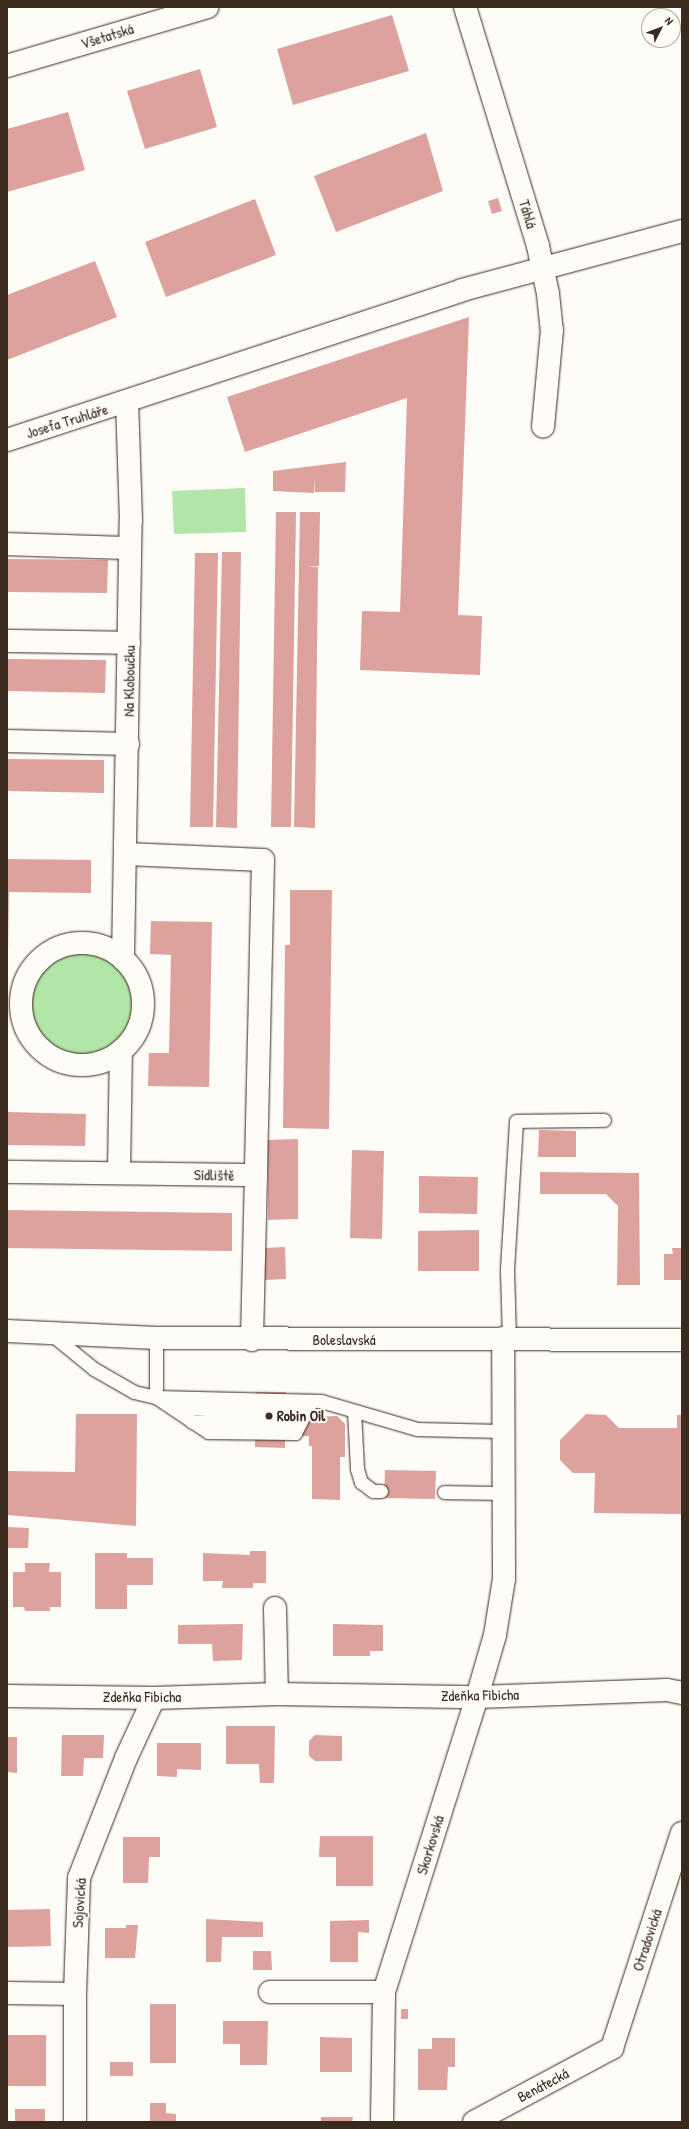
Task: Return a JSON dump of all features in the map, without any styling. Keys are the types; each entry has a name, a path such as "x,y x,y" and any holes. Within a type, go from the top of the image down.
{"street":[{"name":"Všetatská","path":"7,66 207,7"},
{"name":"Táhlá","path":"465,7 543,268 552,330 543,427"},
{"name":"Josefa Truhláře","path":"7,440 127,402 313,338 543,268 682,231"},
{"name":"Na Kloboučku","path":"123,959 128,744 130,548 127,402"},
{"path":"7,544 130,548"},
{"path":"7,641 129,643"},
{"path":"7,741 128,744"},
{"path":"126,854 263,860 256,1175"},
{"path":"96,944 123,959 141,986 143,1013 133,1037 120,1051 98,1063 86,1065 73,1064 49,1055 39,1047 25,1026 14,1001 34,966 43,957 65,945 96,944"},
{"path":"119,1173 120,1051"},
{"name":"Sídliště","path":"7,1172 256,1175 252,1340"},
{"name":"Boleslavská","path":"7,1331 156,1338 252,1340 506,1338 682,1340"},
{"name":"Skorkovská","path":"382,2122 384,1992 477,1697 495,1635 504,1579 502,1430 506,1338"},
{"path":"275,1608 277,1694"},
{"name":"Zdeňka Fibicha","path":"7,1696 154,1698 277,1694 477,1697 667,1690 682,1692"},
{"name":"Sojovická","path":"75,2122 75,1994 79,1878 126,1758 154,1698"},
{"name":"Otradovická","path":"612,2048 682,1833"},
{"path":"270,1992 384,1992"},
{"path":"7,1993 75,1994"},
{"name":"Benátecká","path":"474,2122 612,2048"}],"lane":[{"path":"506,1338 507,1269 516,1121 604,1120"},
{"path":"51,1334 94,1369 134,1392 156,1397 311,1401 354,1411 417,1429 502,1430"},
{"path":"156,1338 156,1397"},
{"path":"156,1397 192,1422 301,1417"},
{"path":"301,1417 311,1401"},
{"path":"173,1408 301,1417"},
{"path":"354,1411 357,1469 361,1482 373,1491 381,1491"},
{"path":"444,1492 502,1493"}],"green space":[{"path":"245,488 246,532 174,534 172,491"},
{"path":"82,953 101,957 118,968 129,985 133,1004 129,1023 118,1040 101,1051 82,1055 63,1051 46,1040 35,1023 31,1004 35,985 46,968 63,957"}],"building":[{"path":"392,15 409,71 293,105 277,49"},
{"path":"200,69 217,127 145,149 127,91"},
{"path":"68,112 85,170 7,192 7,129"},
{"path":"426,133 443,191 336,232 314,176"},
{"path":"498,198 502,211 492,214 488,201"},
{"path":"255,199 276,255 166,297 145,242"},
{"path":"95,261 117,317 7,360 7,295"},
{"path":"469,317 458,615 482,616 480,675 360,670 362,611 400,612 407,398 245,452 227,397"},
{"path":"346,462 345,492 315,492 315,479 314,493 273,491 273,471"},
{"path":"276,512 296,512 291,827 271,827"},
{"path":"300,512 320,512 319,566 306,567 318,567 315,828 294,827"},
{"path":"222,552 241,552 237,828 216,827"},
{"path":"195,553 218,553 213,827 190,827"},
{"path":"7,559 108,560 107,593 7,592"},
{"path":"7,659 106,660 105,693 7,691"},
{"path":"7,759 104,760 104,793 7,791"},
{"path":"7,859 91,860 91,893 9,892 8,953"},
{"path":"290,890 332,890 329,1129 283,1128 285,945 290,945"},
{"path":"151,921 212,922 209,1087 148,1086 149,1053 169,1053 171,955 150,954"},
{"path":"7,1112 86,1114 85,1146 7,1145"},
{"path":"539,1130 576,1131 576,1157 538,1157"},
{"path":"298,1139 298,1219 268,1220 268,1140"},
{"path":"352,1150 384,1151 382,1239 350,1238"},
{"path":"540,1172 639,1173 640,1285 617,1285 618,1206 606,1194 540,1194"},
{"path":"419,1176 478,1177 477,1214 419,1213"},
{"path":"7,1210 232,1213 232,1251 7,1248"},
{"path":"479,1230 479,1271 418,1271 418,1231"},
{"path":"285,1247 286,1279 265,1280 264,1248"},
{"path":"672,1248 682,1248 682,1280 664,1280 664,1254 673,1254"},
{"path":"256,1392 286,1392 285,1418 337,1416 345,1424 345,1457 340,1457 340,1500 312,1499 312,1446 309,1446 309,1436 285,1436 285,1448 255,1447"},
{"path":"76,1414 137,1414 136,1526 7,1515 7,1471 75,1472"},
{"path":"586,1414 606,1415 619,1428 677,1428 677,1415 682,1415 682,1514 594,1513 595,1473 573,1473 560,1460 560,1440"},
{"path":"385,1470 436,1471 435,1499 384,1498"},
{"path":"7,1527 29,1528 28,1548 7,1548"},
{"path":"250,1551 266,1551 266,1583 253,1583 253,1588 222,1588 223,1581 203,1581 203,1553 250,1555"},
{"path":"95,1553 127,1553 127,1558 153,1558 153,1585 127,1585 127,1609 95,1609"},
{"path":"25,1563 50,1563 49,1572 61,1572 61,1607 50,1607 50,1611 25,1611 24,1607 13,1607 13,1572 25,1572"},
{"path":"243,1624 242,1660 213,1661 212,1644 178,1644 178,1625"},
{"path":"333,1624 383,1625 383,1651 370,1651 370,1656 333,1656"},
{"path":"226,1726 275,1726 274,1783 260,1783 259,1764 226,1764"},
{"path":"62,1735 104,1735 103,1758 84,1758 83,1776 61,1776"},
{"path":"315,1735 342,1736 342,1761 315,1761 309,1756 309,1741"},
{"path":"7,1737 17,1737 17,1773 7,1772"},
{"path":"157,1743 201,1743 201,1770 177,1769 177,1777 157,1776"},
{"path":"320,1836 373,1836 373,1886 336,1886 336,1857 319,1857"},
{"path":"123,1837 160,1837 160,1857 149,1857 148,1883 123,1883"},
{"path":"50,1909 51,1946 7,1947 7,1910"},
{"path":"206,1919 263,1922 263,1937 222,1937 221,1962 206,1962"},
{"path":"369,1920 369,1933 358,1932 358,1962 330,1962 330,1921"},
{"path":"126,1925 138,1925 135,1958 105,1958 105,1928 126,1928"},
{"path":"253,1951 271,1951 272,1970 253,1970"},
{"path":"150,2004 176,2004 176,2063 150,2063"},
{"path":"401,2009 408,2009 408,2019 401,2019"},
{"path":"223,2021 268,2021 267,2065 240,2065 240,2044 223,2044"},
{"path":"7,2035 46,2035 46,2086 7,2086"},
{"path":"320,2037 352,2038 352,2072 320,2072"},
{"path":"432,2038 455,2038 455,2067 448,2067 447,2090 418,2090 418,2049 432,2049"},
{"path":"110,2062 133,2062 133,2076 110,2076"},
{"path":"150,2103 166,2103 166,2113 176,2114 176,2122 150,2122"},
{"path":"15,2109 45,2109 45,2122 15,2122"},
{"path":"321,2117 353,2117 352,2122 321,2122"}],"place":[{"name":"Robin Oil","path":"269,1416"}]}
